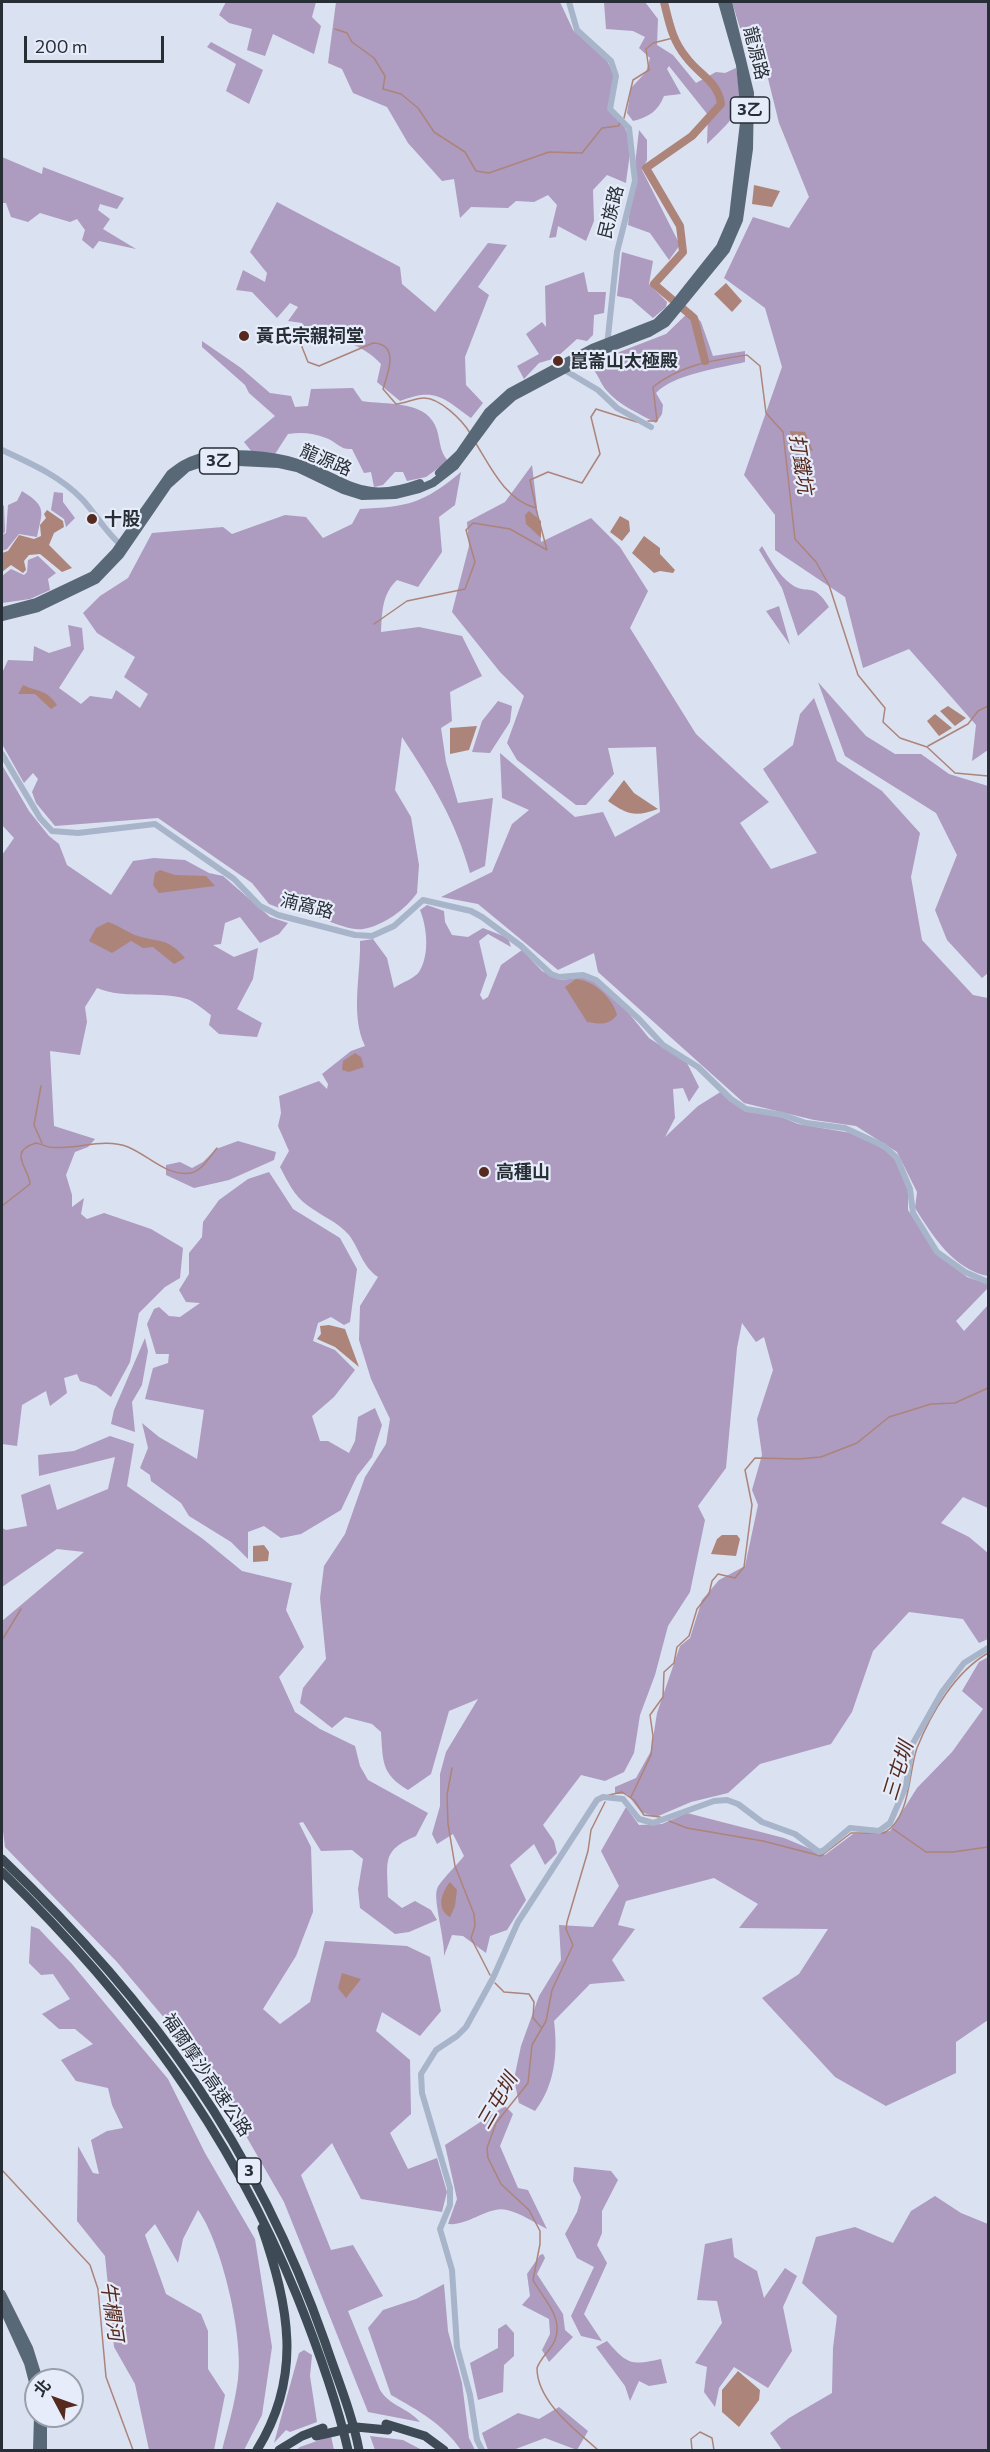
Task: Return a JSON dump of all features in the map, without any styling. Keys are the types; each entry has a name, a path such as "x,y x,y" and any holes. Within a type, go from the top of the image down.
{"highway":[{"name":"福爾摩沙高速公路","path":"2,1859 67,1932 147,2014 221,2119 267,2205 300,2275 353,2420 359,2451"},
{"name":"福爾摩沙高速公路","path":"2,1872 67,1932 167,2058 212,2126 274,2242 310,2330 340,2415 348,2451"},
{"path":"252,2198 283,2299 288,2354 285,2383 278,2408 257,2451"},
{"path":"353,2420 365,2451"},
{"path":"279,2451 302,2436 323,2428 356,2422 425,2436 444,2451"},
{"path":"289,2451 316,2436 356,2427 387,2427 420,2439 437,2451"}],"main road":[{"name":"龍源路","path":"722,2 744,88 745,114 736,218"},
{"name":"龍源路","path":"728,2 750,93 748,149 736,218"},
{"name":"3乙","path":"2,617 38,608 86,586 106,571 168,485 180,472 202,463 219,461 289,466 352,493 383,496 419,489 439,479 455,466 473,438 508,401 561,368 656,323 679,304 720,247 736,218"},
{"name":"3乙","path":"2,611 36,602 84,581 123,546"},
{"path":"2,2294 29,2348 35,2368"},
{"path":"2,2306 29,2368"},
{"path":"37,2451 38,2428"},
{"path":"43,2428 43,2451"}],"street":[{"name":"民族路","path":"569,2 577,30 610,61 616,76 610,109 627,125 632,135 635,181 617,252 607,345"},
{"path":"561,368 598,390 617,408 644,421 651,427"},
{"path":"2,450 34,465 65,484 82,499 123,546"},
{"name":"湳窩路","path":"2,754 40,818 52,831 78,833 155,824 234,879 269,912 355,935 384,933 423,900 471,911 521,946 551,974 559,977 589,976 630,1010 663,1045 705,1072 736,1104 746,1109 783,1115 806,1123 844,1128 868,1136 891,1151 897,1158 910,1189 913,1213 938,1252 965,1272 988,1282"},
{"path":"482,2451 477,2440 470,2395 459,2360 452,2270 440,2229 450,2205 450,2188 420,2081 431,2055 466,2027 493,1978 518,1922 597,1800 603,1797 623,1799 639,1819 653,1823 695,1806 728,1800 762,1822 795,1834 819,1852 850,1828 879,1831 890,1823 906,1786 912,1745 942,1692 964,1663 988,1648"}],"shaded area":[{"path":"226,2 316,2 312,17 321,26 314,54 273,34 265,56 247,50 252,29 229,23 219,15"},
{"path":"336,2 560,2 573,30 607,61 615,76 610,110 624,127 630,143 626,183 607,175 593,190 594,221 586,241 558,226 556,237 549,238 557,205 548,195 534,202 516,201 508,208 471,207 460,218 454,179 442,181 408,143 387,107 353,93 342,69 328,63"},
{"path":"604,2 645,2 658,19 657,45 673,55 696,83 716,72 725,73 736,68 739,103 736,111 726,126 707,144 708,115 669,66 667,69 681,94 664,96 656,109 639,119 633,121 627,113 631,88 646,72 650,58 639,48 645,37 633,31 606,29"},
{"path":"732,2 988,2 988,750 972,761 976,725 909,649 863,668 845,597 775,550 775,515 744,475 782,367 765,308 724,278 753,217 789,228 809,197 779,123 758,38 740,28"},
{"path":"211,42 263,70 249,104 226,91 236,64 207,47"},
{"path":"639,130 647,140 647,160 642,170 680,245 669,260 650,233 628,225"},
{"path":"2,157 42,174 43,167 124,198 117,209 100,204 98,210 110,219 103,229 136,249 99,241 93,249 82,240 85,230 77,219 70,222 40,213 28,222 11,217 6,203 2,203"},
{"path":"754,185 780,191 772,207 752,204"},
{"path":"277,202 400,267 402,284 435,312 488,243 507,245 478,287 489,295 465,357 466,385 483,403 471,418 446,400 431,395 400,401 377,382 381,364 374,357 348,342 308,332 302,323 288,321 298,307 290,303 277,318 252,292 236,290 243,270 265,282 267,273 250,252"},
{"path":"622,252 653,261 649,284 667,302 666,307 653,318 631,299 617,296"},
{"path":"584,272 588,292 606,292 604,313 594,315 593,335 587,341 577,339 556,358 539,363 524,379 517,366 539,354 526,334 542,322 546,327 545,286"},
{"path":"726,283 742,301 732,312 714,294"},
{"path":"691,310 701,322 713,356 745,351 745,362 685,376 664,386 656,393 663,405 662,414 656,423 617,401 604,388 588,364 666,334"},
{"path":"202,341 241,368 270,393 291,396 295,407 308,406 311,389 353,388 362,401 403,405 422,411 435,425 443,453 448,461 426,477 407,481 403,472 395,472 383,485 374,487 371,472 364,473 352,449 341,447 321,436 307,433 288,434 275,454 252,452 244,442 275,416 249,393 245,385 202,347"},
{"path":"790,431 805,432 813,451 791,442"},
{"path":"532,465 541,542 591,518 620,547 648,591 630,628 696,734 769,802 740,823 771,869 817,853 763,769 793,745 800,714 814,698 837,761 882,791 920,833 911,877 922,940 973,995 988,998 988,1276 954,1259 937,1240 915,1208 917,1192 897,1152 856,1126 814,1120 744,1103 598,972 594,953 558,970 478,904 441,897 492,872 512,824 529,810 502,798 500,753 575,817 603,812 615,837 660,812 656,747 608,748 614,774 586,805 576,805 517,760 507,743 524,696 500,672 452,612 469,546 467,522 505,502"},
{"path":"461,472 455,505 439,517 442,552 418,587 397,580 392,585 384,604 381,632 419,627 462,636 482,676 450,692 452,721 441,728 446,762 458,803 493,798 485,866 470,873 457,835 442,802 402,737 395,790 411,817 419,865 417,893 393,916 363,929 336,924 288,903 282,909 269,904 252,883 158,818 55,826 36,803 32,792 38,779 33,773 24,783 2,744 2,673 8,660 33,661 34,646 49,653 71,646 68,625 82,628 84,649 59,688 81,704 90,696 112,699 116,690 140,708 148,694 124,677 135,657 97,633 83,613 100,596 128,578 152,533 223,527 232,534 285,515 306,517 323,538 352,524 360,509 391,507 415,501 436,491"},
{"path":"22,491 36,501 41,511 37,537 19,534 7,549 2,551 2,535 6,533 8,505 17,501"},
{"path":"54,492 63,493 63,502 75,518 66,527 64,519 51,510"},
{"path":"2,504 5,532 2,535"},
{"path":"47,510 63,521 64,527 54,533 49,545 72,568 62,572 40,554 29,555 24,561 26,570 23,573 11,565 2,572 2,553 8,551 19,535 34,539 41,536 40,525 46,518 44,514"},
{"path":"529,511 541,521 541,538 526,524 525,515"},
{"path":"620,516 629,521 630,531 622,541 610,532"},
{"path":"644,536 660,548 660,554 675,570 673,573 660,571 654,573 632,553"},
{"path":"762,546 786,580 801,589 814,591 829,607 798,636 782,588 759,550"},
{"path":"38,556 56,573 48,579 50,590 30,599 2,603 2,576 11,569 24,575 27,572 28,560"},
{"path":"779,606 790,645 766,611"},
{"path":"818,682 866,736 895,754 921,754 949,774 988,786 988,973 982,978 947,940 935,910 957,855 936,813 845,756"},
{"path":"23,685 45,693 57,705 51,709 35,694 18,694"},
{"path":"498,701 512,706 510,722 490,753 472,752 482,721"},
{"path":"948,706 966,718 955,726 940,711"},
{"path":"935,714 952,728 939,736 927,721"},
{"path":"477,726 469,750 450,754 450,728"},
{"path":"2,765 29,811 49,836 59,844 67,865 111,895 133,861 154,858 185,860 209,873 223,876 270,917 288,923 279,934 260,943 240,917 225,923 221,944 213,945 234,957 258,948 253,979 237,1009 262,1023 257,1037 219,1034 209,1025 211,1015 187,999 164,995 119,994 97,988 85,1007 87,1022 80,1055 50,1051 54,1126 95,1139 88,1147 75,1152 66,1175 72,1195 72,1207 84,1198 81,1214 87,1219 104,1213 151,1229 183,1248 180,1278 165,1287 139,1313 130,1362 111,1397 96,1386 80,1381 77,1374 64,1378 67,1393 50,1406 46,1391 22,1405 17,1446 2,1444 2,855 14,838 2,825"},
{"path":"624,780 634,793 658,809 638,814 626,812 608,801"},
{"path":"160,870 175,875 206,876 215,886 159,893 153,885 155,873"},
{"path":"427,905 444,911 445,922 452,935 468,937 483,928 508,938 511,947 488,934 479,941 487,975 480,995 483,1000 488,997 501,965 522,950 542,971 560,980 585,977 595,982 627,1011 649,1038 687,1063 699,1087 689,1102 683,1088 673,1089 675,1118 665,1137 698,1106 722,1091 744,1110 779,1116 798,1124 857,1134 890,1153 898,1164 908,1188 908,1210 938,1255 967,1277 988,1284 988,1288 956,1321 964,1331 988,1305 988,1508 963,1497 941,1523 969,1537 988,1553 988,1639 979,1643 963,1619 909,1612 873,1651 852,1712 831,1744 760,1764 728,1793 691,1802 656,1817 641,1812 627,1794 615,1794 615,1787 636,1778 651,1751 657,1713 680,1646 690,1638 702,1600 719,1580 745,1566 758,1505 752,1490 762,1455 757,1419 773,1370 764,1337 756,1342 742,1323 737,1348 726,1468 698,1506 705,1520 690,1592 668,1626 655,1675 640,1715 634,1753 624,1772 605,1781 581,1775 543,1825 554,1841 557,1853 545,1865 534,1844 510,1865 526,1900 507,1930 490,1936 486,1953 463,1936 452,1935 444,1956 437,1889 464,1856 453,1834 437,1844 432,1834 440,1806 440,1774 446,1752 478,1699 449,1711 431,1774 408,1790 388,1772 383,1759 381,1732 372,1724 345,1717 332,1728 300,1703 303,1688 326,1659 320,1598 324,1566 345,1534 365,1477 386,1444 390,1419 371,1379 359,1340 360,1306 378,1277 368,1268 349,1235 302,1201 291,1188 280,1167 289,1151 278,1126 281,1113 279,1096 319,1081 327,1089 328,1084 322,1074 351,1051 365,1046 357,1008 360,941 373,939 387,958 394,988 417,974 425,958 426,941 420,910"},
{"path":"108,922 134,935 168,944 185,958 174,964 153,947 143,948 131,941 112,953 89,941 96,928"},
{"path":"576,979 595,986 607,996 617,1015 614,1019 604,1023 587,1022 565,987"},
{"path":"355,1053 361,1057 364,1067 349,1072 342,1070 343,1061"},
{"path":"238,1141 276,1152 274,1160 229,1180 194,1188 166,1175 166,1165 180,1162 192,1168 203,1162 216,1149"},
{"path":"269,1172 293,1209 340,1238 357,1269 350,1322 344,1325 331,1317 318,1323 313,1341 335,1350 355,1370 334,1397 312,1416 320,1441 328,1441 349,1453 355,1441 358,1417 375,1408 382,1425 372,1457 357,1476 341,1510 301,1534 281,1538 264,1526 248,1532 248,1559 231,1542 189,1516 181,1503 151,1481 150,1475 140,1468 148,1448 142,1423 159,1437 197,1459 204,1410 145,1399 153,1368 168,1363 169,1354 156,1354 147,1324 154,1309 159,1307 169,1316 180,1317 200,1303 186,1302 179,1290 189,1274 189,1253 202,1237 203,1222 219,1200 248,1179"},
{"path":"329,1325 345,1329 359,1367 335,1347 317,1339 321,1334 320,1326"},
{"path":"145,1338 148,1351 142,1385 132,1402 135,1432 111,1424 114,1410"},
{"path":"110,1436 134,1444 127,1486 203,1539 242,1571 292,1583 286,1610 304,1647 279,1677 295,1712 320,1729 355,1746 360,1766 368,1780 428,1813 416,1836 396,1847 388,1859 388,1897 402,1908 415,1901 431,1910 437,1920 409,1932 395,1934 360,1908 358,1889 363,1859 352,1850 321,1851 303,1822 299,1823 311,1847 313,1912 296,1956 263,2009 280,2024 310,2002 325,1941 407,1946 430,1957 441,2011 420,2036 382,2012 376,2031 410,2060 411,2114 390,2133 408,2169 437,2158 447,2192 442,2212 361,2199 332,2143 301,2175 331,2250 353,2245 383,2296 348,2311 380,2390 389,2400 420,2422 368,2412 284,2202 242,2129 188,2046 117,1962 5,1847 2,1824 2,1621 84,1552 57,1549 2,1587 2,1528 6,1530 27,1526 21,1495 50,1484 57,1510 108,1489 115,1457 39,1476 38,1455 74,1451"},
{"path":"722,1535 737,1535 740,1539 736,1556 711,1554 717,1539"},
{"path":"264,1545 269,1552 268,1561 253,1562 253,1546"},
{"path":"988,1657 988,2020 956,2042 956,2073 886,2106 835,2077 762,1998 799,1974 828,1929 739,1928 758,1904 714,1878 626,1901 618,1925 635,1929 612,1960 625,1981 590,1984 554,2021 555,2057 547,2090 535,2111 519,2103 514,2079 521,2046 539,1996 561,1960 559,1925 593,1927 619,1886 601,1851 626,1807 639,1825 662,1824 687,1813 784,1838 825,1855 853,1834 890,1831 917,1788 952,1752 983,1709 962,1691 979,1662"},
{"path":"450,1882 457,1890 455,1906 450,1917 443,1910 441,1901"},
{"path":"31,1926 39,1929 72,1964 168,2079 205,2153 255,2239 272,2347 262,2415 244,2450 222,2450 238,2379 238,2340 223,2267 207,2225 198,2210 183,2239 178,2263 155,2224 145,2235 166,2294 201,2314 208,2331 208,2369 225,2395 214,2450 149,2450 135,2384 114,2347 105,2256 77,2221 78,2146 93,2173 99,2174 91,2140 107,2131 123,2128 112,2105 108,2088 76,2081 61,2060 93,2044 75,2029 59,2029 42,2014 70,1999 53,1974 41,1975 29,1963"},
{"path":"342,1973 361,1979 346,1998 338,1988"},
{"path":"505,2106 513,2114 500,2146 518,2188 528,2190 547,2229 517,2213 500,2209 464,2222 448,2224 457,2199 445,2145"},
{"path":"574,2167 611,2171 618,2180 602,2211 602,2233 597,2245 607,2263 584,2314 602,2341 581,2336 571,2316 594,2267 577,2258 565,2234 577,2212 581,2197 573,2181"},
{"path":"935,2196 961,2213 988,2224 988,2450 782,2450 770,2433 789,2418 832,2393 833,2348 837,2316 802,2283 816,2237 855,2227 893,2243 911,2211"},
{"path":"732,2238 734,2257 757,2271 764,2298 785,2268 797,2276 783,2307 792,2351 768,2388 734,2367 719,2388 715,2407 704,2392 707,2367 695,2363 722,2323 717,2301 697,2300 705,2244"},
{"path":"543,2254 545,2258 537,2274 563,2314 565,2330 573,2337 549,2362 542,2350 550,2334 549,2319 522,2305 530,2296 527,2274"},
{"path":"444,2284 448,2331 462,2383 469,2438 475,2450 461,2450 447,2433 421,2412 391,2395 368,2328 383,2310 416,2299"},
{"path":"506,2324 514,2333 514,2356 504,2365 503,2392 478,2400 470,2363 498,2348 498,2329"},
{"path":"607,2341 630,2361 643,2362 661,2359 667,2383 649,2386 639,2381 630,2401 625,2386 596,2347"},
{"path":"304,2350 312,2355 310,2376 317,2422 290,2432 286,2430 274,2443 299,2353"},
{"path":"738,2371 760,2390 759,2400 739,2427 722,2412 722,2390"},
{"path":"559,2407 588,2431 577,2450 545,2438 513,2450 488,2450 482,2433 518,2413 539,2419"},
{"path":"331,2436 334,2450 296,2450 300,2447"},
{"path":"370,2436 403,2440 422,2450 375,2450"}],"waterway":[{"name":"打鐵坑","path":"664,2 677,44 691,63 716,89 721,104 692,136 646,168 680,226 683,252 654,284 694,318 705,361"},
{"path":"335,29 347,33 352,42 374,58 385,76 383,89 401,94 418,108 434,132 465,152 476,171 489,173 549,152 582,153 602,128 618,126 621,122"},
{"path":"624,118 633,80 649,70 646,49 653,43 673,38"},
{"path":"284,330 302,327 305,335 302,347 308,362 319,366 373,343 387,348 390,360 383,389 396,404 421,398 430,399 450,411 470,433"},
{"name":"打鐵坑","path":"648,421 657,421 653,387 674,373 710,362 747,355 760,366 766,413 783,432 795,539 816,562 829,585 858,675 885,708 883,722 900,738 927,747 955,773 988,776"},
{"path":"475,442 507,490 525,504 536,508 530,480 548,472 582,483 600,454 591,417 596,409 637,422"},
{"path":"374,624 407,601 465,589 475,562 466,530 473,523 510,529 547,550 536,509"},
{"path":"928,746 968,724 978,711 988,706"},
{"path":"41,1086 34,1125 42,1143"},
{"path":"2,1206 30,1184 21,1156 22,1151 36,1143 59,1148 118,1144 128,1147 166,1169 182,1173 195,1172 206,1163 217,1148"},
{"path":"631,1797 651,1755 653,1736 650,1715 663,1697 664,1672 674,1663 677,1647 689,1636 697,1609 709,1594 712,1581 718,1574 735,1578 744,1567 752,1505 745,1470 755,1458 821,1457 857,1443 889,1417 931,1404 955,1403 988,1388"},
{"path":"2,1640 21,1609"},
{"name":"三屯圳","path":"669,1821 687,1828 763,1841 821,1856 851,1833 884,1833 893,1826 904,1806 914,1758 929,1721 955,1682 976,1661 988,1653"},
{"path":"452,1768 447,1795 448,1824 455,1866 474,1914 475,1926 471,1938 490,1975"},
{"name":"三屯圳","path":"609,1795 622,1792 634,1800 644,1815 660,1817"},
{"name":"三屯圳","path":"598,2450 559,2414 543,2392 537,2368 555,2340 557,2324 551,2308 533,2280 540,2244 540,2231 529,2210 501,2184 488,2158 487,2148 496,2123 528,2083 532,2045 546,2021 552,1990 573,1945 566,1929 567,1922 588,1851 591,1830 605,1802"},
{"path":"893,1829 926,1852 953,1852 988,1847"},
{"path":"495,1983 504,1992 529,1994 534,2002 533,2018 541,2027"},
{"name":"牛欄河","path":"2,2170 90,2265 98,2289 106,2377 133,2450"},
{"name":"三屯圳","path":"692,2450 691,2439 700,2432 712,2438 714,2450"}],"place":[{"name":"黃氏宗親祠堂","path":"244,336"},
{"name":"崑崙山太極殿","path":"558,361"},
{"name":"十股","path":"92,519"},
{"name":"高種山","path":"484,1172"}]}
